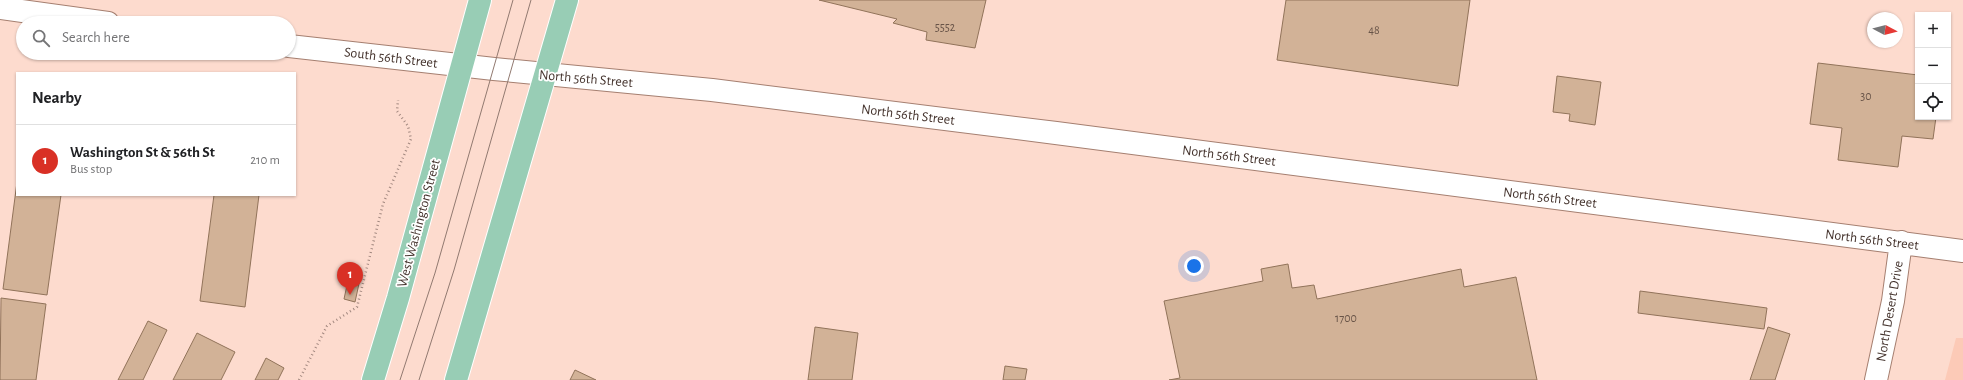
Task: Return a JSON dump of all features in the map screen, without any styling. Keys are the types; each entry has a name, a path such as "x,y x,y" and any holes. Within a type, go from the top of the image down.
{"main road":[{"name":"West Washington Street","path":"373,380 398,298 480,0"},
{"path":"456,380 567,0"}],"street":[{"path":"0,8 58,16"},
{"name":"South 56th Street","path":"296,47 494,69"},
{"name":"North 56th Street","path":"494,69 704,89 1056,132 1963,251"},
{"name":"North Desert Drive","path":"1876,380 1893,301 1901,242"}],"path":[{"path":"299,380 326,326 357,307 382,204 410,139 408,126 397,111 398,100"}],"shaded area":[{"path":"1956,338 1963,338 1963,380 1945,380"}],"building":[{"path":"819,0 986,0 975,48 926,40 927,32 893,23 897,19"},
{"path":"1286,0 1470,0 1458,86 1277,60"},
{"path":"1818,63 1915,75 1915,120 1936,120 1933,139 1902,136 1898,167 1838,160 1842,128 1810,124"},
{"path":"1557,76 1601,82 1595,125 1569,121 1570,114 1553,112"},
{"path":"16,190 16,196 61,196 47,295 3,289"},
{"path":"214,196 259,196 245,307 200,301"},
{"path":"1288,264 1292,288 1314,285 1317,299 1461,269 1464,287 1516,277 1537,380 1169,380 1180,378 1164,301 1263,281 1261,269"},
{"path":"349,276 360,279 355,302 344,299"},
{"path":"1640,291 1767,308 1764,329 1638,313"},
{"path":"1,298 46,304 36,380 0,380"},
{"path":"148,321 167,330 143,380 118,380"},
{"path":"815,327 858,333 852,380 808,380"},
{"path":"1768,327 1790,334 1775,380 1750,380"},
{"path":"197,333 235,352 221,380 173,380"},
{"path":"266,358 284,368 278,380 255,380"},
{"path":"1005,366 1027,369 1025,380 1003,380"},
{"path":"575,370 596,380 570,380"}],"tram line":[{"path":"400,380 435,273 513,0"},
{"path":"419,380 454,270 531,0"}],"place":[{"name":"Washington St & 56th St","path":"350,295"}]}
